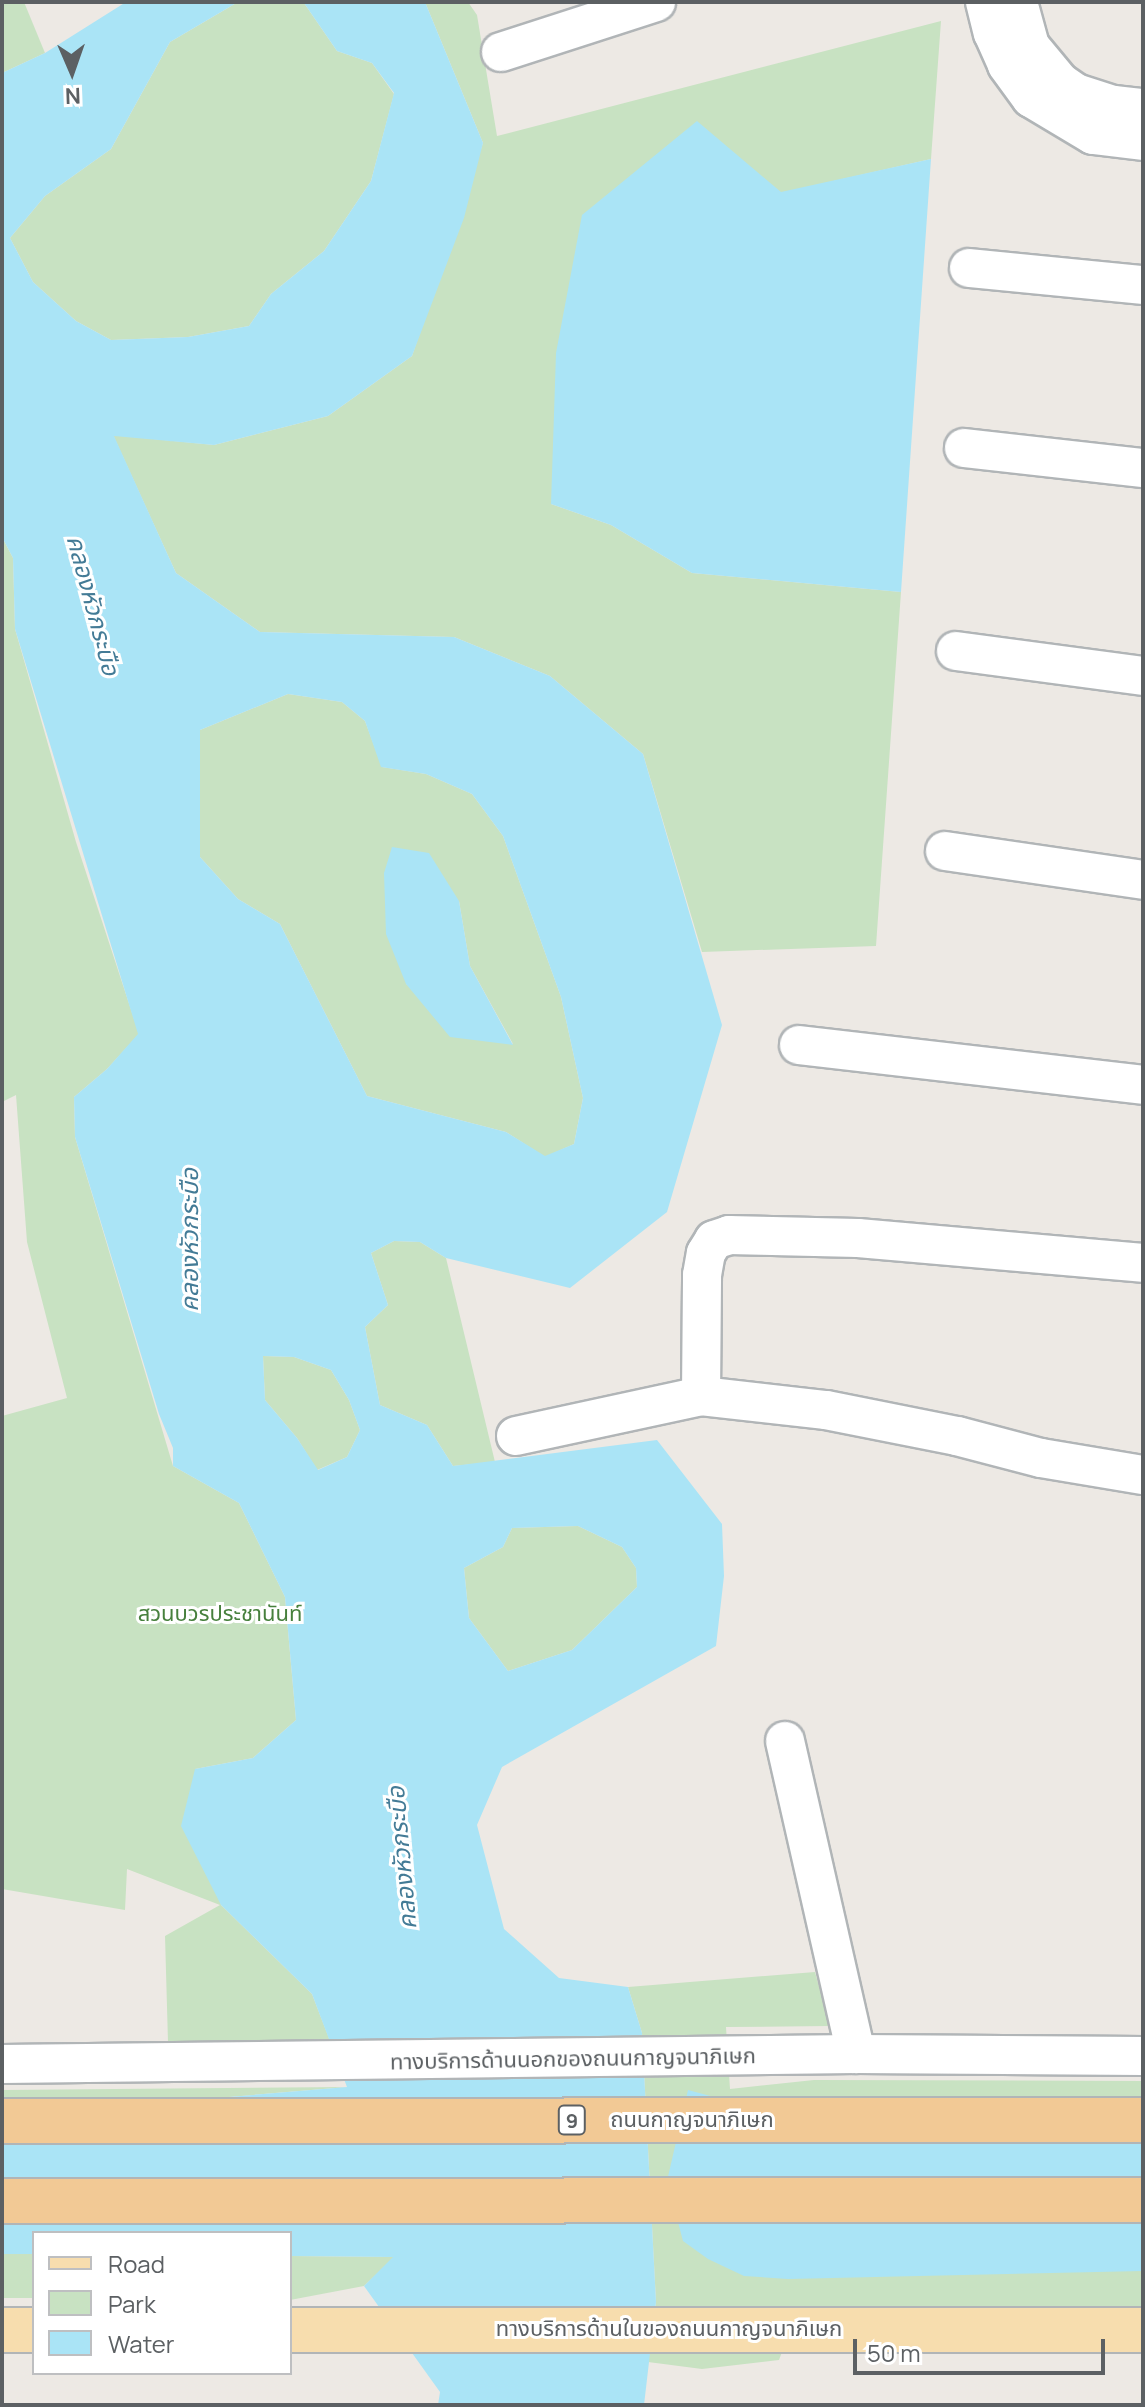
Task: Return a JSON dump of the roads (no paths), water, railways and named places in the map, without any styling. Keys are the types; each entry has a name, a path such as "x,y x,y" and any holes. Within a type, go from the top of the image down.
{"highway":[{"name":"ถนนกาญจนาภิเษก","path":"2,2121 1143,2120"},
{"path":"2,2201 1143,2200"}],"main road":[{"path":"2,2330 32,2330"},
{"name":"ทางบริการด้านในของถนนกาญจนาภิเษก","path":"292,2330 1143,2330"}],"street":[{"path":"501,52 656,2"},
{"path":"985,2 993,33 1007,65 1031,98 1074,127 1127,123"},
{"path":"1018,2 1030,46 1047,71 1076,93 1127,123"},
{"path":"969,268 1143,285"},
{"path":"964,448 1143,468"},
{"path":"956,651 1143,676"},
{"path":"945,851 1143,880"},
{"path":"799,1045 1143,1085"},
{"path":"701,1396 702,1275 706,1253 714,1240 729,1235 858,1238 1143,1263"},
{"path":"516,1436 701,1396 826,1410 957,1436 1041,1458 1143,1475"},
{"path":"785,1741 856,2054"},
{"name":"ทางบริการด้านนอกของถนนกาญจนาภิเษก","path":"2,2064 737,2058 856,2054 1143,2056"}],"water":[{"name":"คลองหัวกระบือ","path":"126,2 238,2 170,42 111,149 45,196 10,238 33,282 76,321 111,340 188,337 249,326 271,294 324,251 371,181 394,93 372,63 337,51 304,3 297,2 425,2 483,143 464,218 412,356 328,416 214,445 114,436 176,573 260,632 454,637 550,676 643,754 722,1025 667,1212 570,1288 446,1258 420,1242 394,1241 371,1253 388,1305 365,1327 380,1405 427,1425 453,1466 657,1440 722,1524 724,1576 716,1646 502,1767 477,1825 504,1929 559,1978 628,1987 642,2033 656,2302 644,2405 438,2405 440,2392 364,2286 393,2257 292,2256 292,2231 32,2231 32,2254 2,2254 2,2116 347,2087 312,1994 221,1905 181,1826 195,1769 253,1758 296,1720 285,1597 239,1503 173,1466 173,1448 159,1414 75,1137 74,1097 107,1069 138,1034 15,629 13,558 2,537 2,73 45,53","holes":["288,694 342,702 365,721 381,767 426,774 472,794 503,836 561,997 583,1098 574,1144 545,1156 506,1132 367,1096 280,924 238,899 200,857 200,730","263,1356 294,1357 331,1370 349,1400 360,1430 347,1457 318,1470 297,1438 265,1400","578,1526 622,1547 636,1568 637,1587 572,1650 508,1671 469,1618 464,1568 503,1547 512,1528"]},
{"path":"697,121 781,192 931,159 901,592 692,573 611,525 551,504 556,353 582,215"},
{"path":"392,847 429,853 459,901 470,966 513,1045 450,1037 406,984 386,934 384,873"},
{"path":"688,2090 744,2105 1143,2100 1143,2271 788,2279 744,2276 708,2259 683,2241 667,2181"}],"park label":[{"name":"สวนบวรประชานันท์","path":"220,1614"}]}
